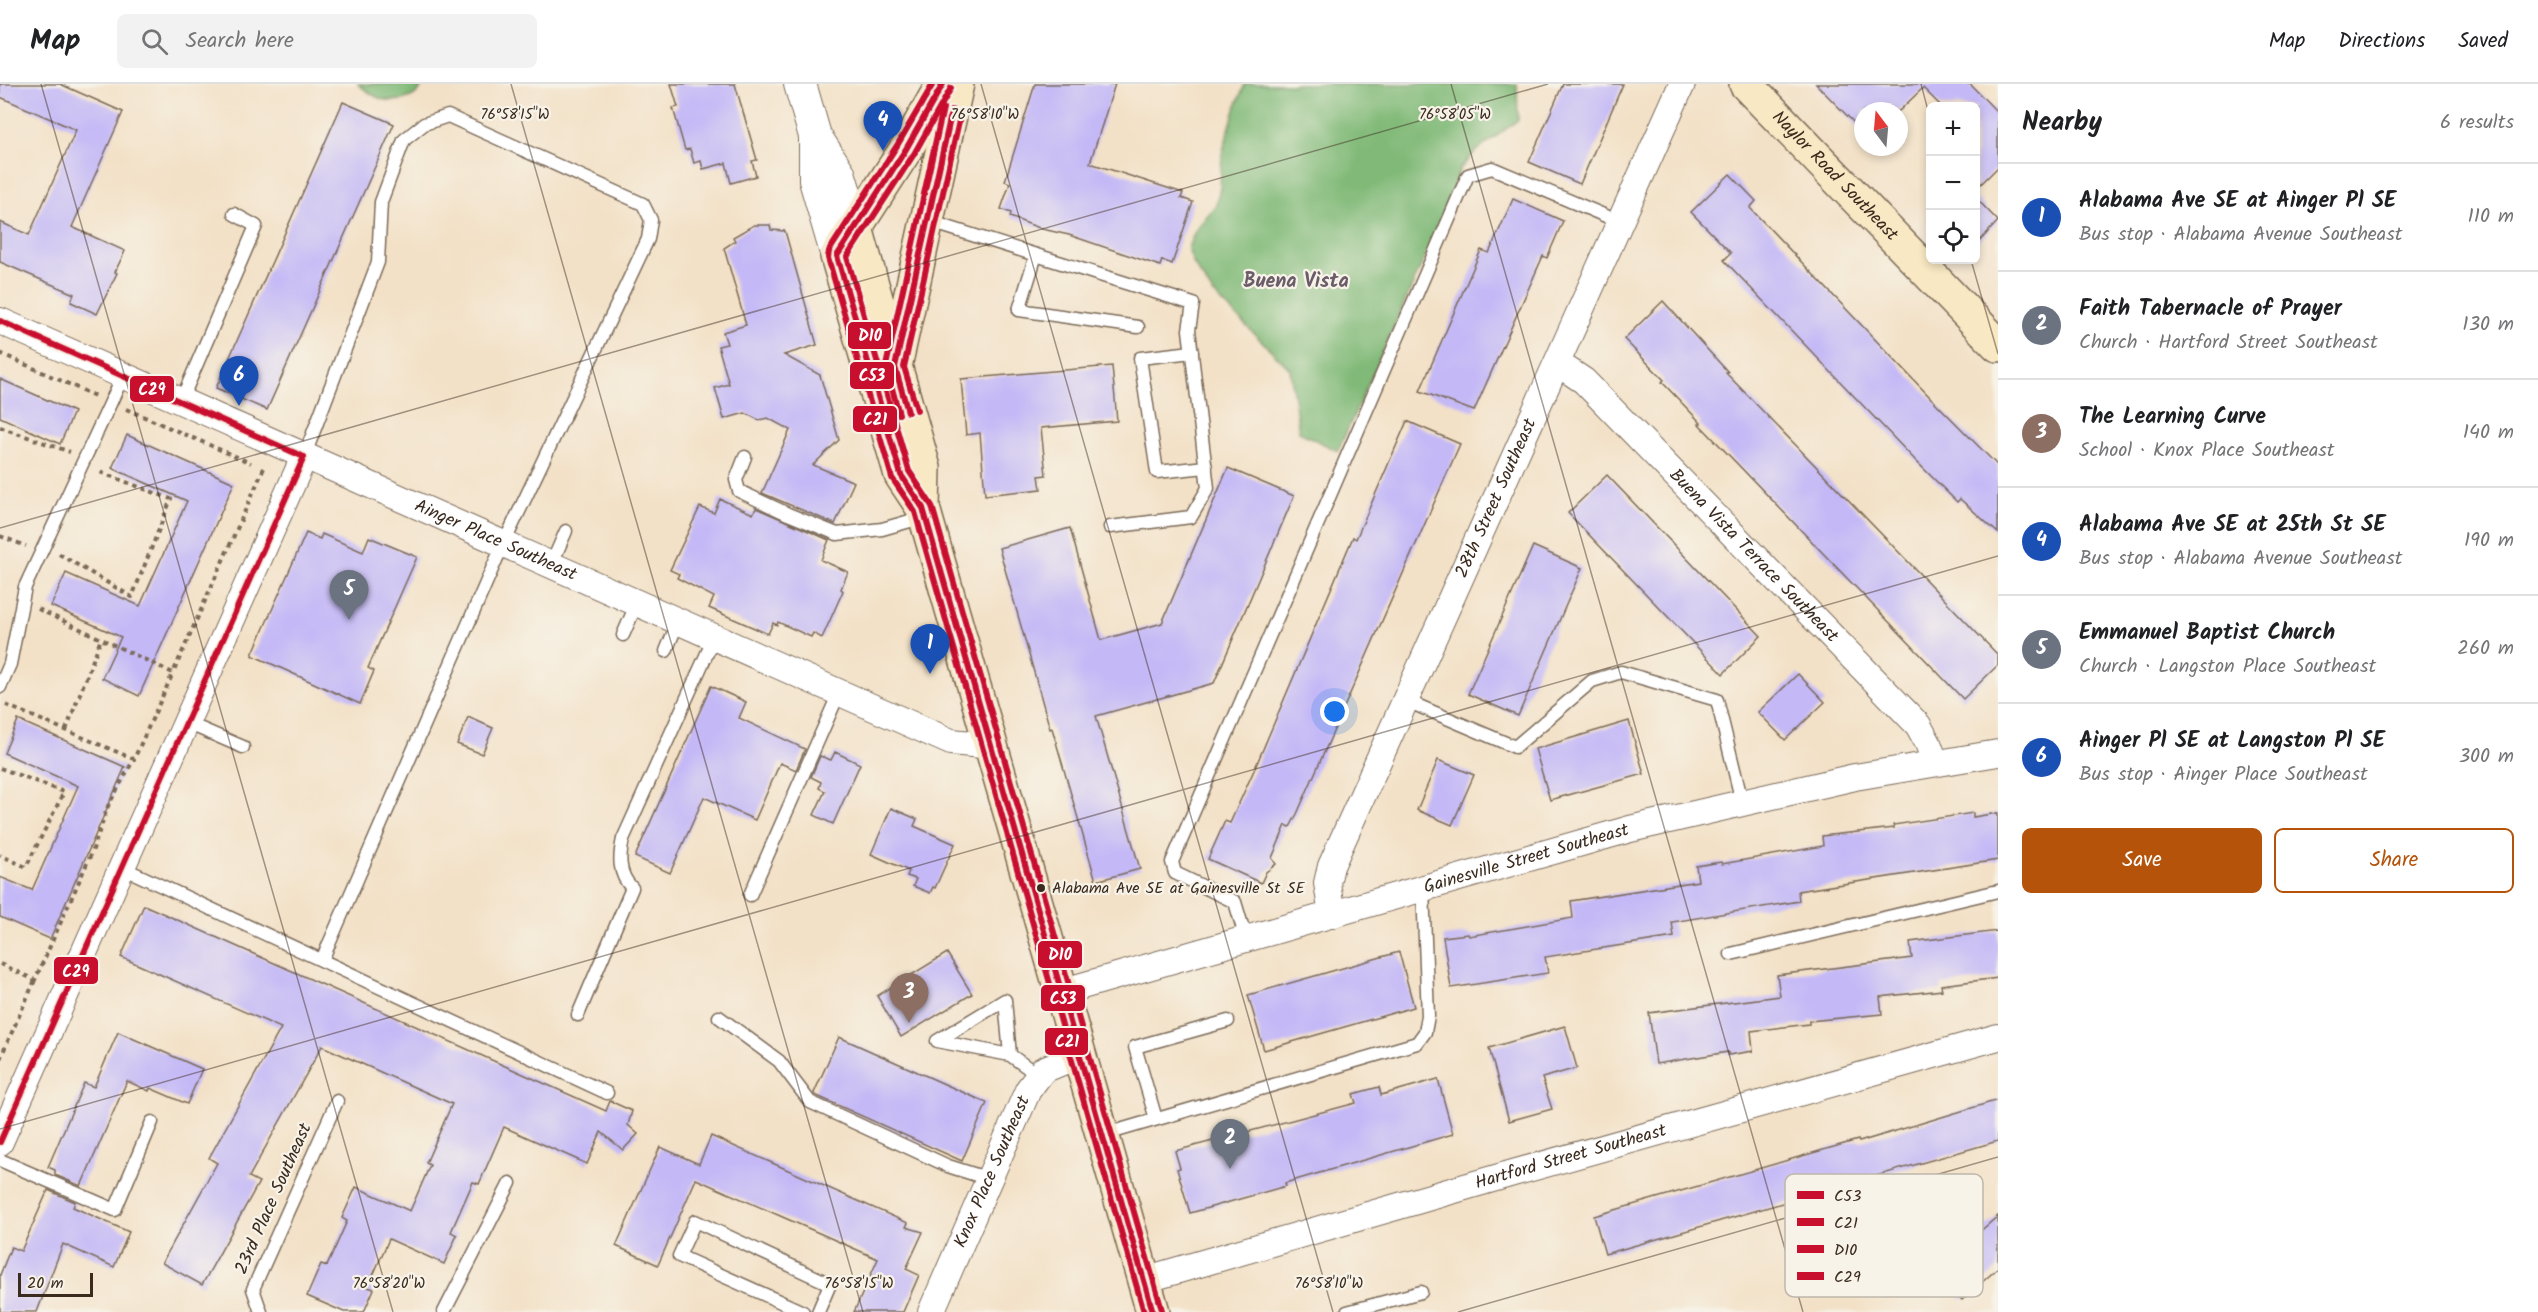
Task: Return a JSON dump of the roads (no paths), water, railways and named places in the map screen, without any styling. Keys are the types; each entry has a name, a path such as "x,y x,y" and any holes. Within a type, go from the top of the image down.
{"main road":[{"path":"924,512 900,475 837,256 944,84"},
{"path":"895,367 957,84"},
{"name":"Naylor Road Southeast","path":"1746,84 1998,345"},
{"path":"856,228 924,468 924,512 993,746 1153,1312"}],"street":[{"path":"800,84 814,136 815,180 837,256"},
{"name":"28th Street Southeast","path":"1332,915 1327,883 1331,866 1682,84"},
{"path":"814,136 839,173 856,228"},
{"name":"Ainger Place Southeast","path":"0,321 951,742 993,746"},
{"name":"Buena Vista Terrace Southeast","path":"1557,363 1584,381 1909,717 1923,734 1935,762"},
{"path":"0,1142 304,457"},
{"name":"Gainesville Street Southeast","path":"1061,992 1630,829 1855,777 1998,753"},
{"name":"Hartford Street Southeast","path":"1144,1280 1513,1173 1998,1037"},
{"name":"Knox Place Southeast","path":"931,1312 1028,1090 1038,1075 1052,1065 1079,1055"}],"lane":[{"path":"304,457 378,262 381,202 404,140 424,124 448,116 643,204 651,220 648,239 503,544 322,960"},
{"path":"1246,939 1235,902 1175,873 1172,862 1468,176 1492,168 1620,222"},
{"path":"181,402 256,226 234,214"},
{"path":"927,220 1192,304 1189,330 1208,488 1191,517 1110,527"},
{"path":"1036,255 1019,310 1138,327"},
{"path":"1192,352 1140,358 1156,472 1206,466"},
{"path":"3,692 26,587 123,376"},
{"path":"745,457 736,480 739,491 837,534 882,529 924,512"},
{"path":"551,565 566,531"},
{"path":"623,634 637,603"},
{"path":"666,651 678,622"},
{"path":"578,1015 632,888 623,875 619,857 623,839 714,638"},
{"path":"1407,701 1515,747 1592,681 1621,672 1717,700 1742,802"},
{"path":"750,895 839,693"},
{"path":"185,722 243,747"},
{"path":"121,867 607,1093"},
{"path":"1102,1135 1417,1043 1425,1032 1428,1016 1423,889"},
{"path":"1731,954 1998,891"},
{"path":"1010,1055 1005,1000 937,1041 1010,1055 1038,1075"},
{"path":"719,1017 779,1061 810,1101 948,1166 989,1179"},
{"path":"1156,1119 1135,1047 1228,1021"},
{"name":"23rd Place Southeast","path":"261,1312 254,1289 337,1101"},
{"path":"0,1160 115,1210 152,1122"},
{"path":"444,1312 510,1183"},
{"path":"803,1312 679,1256 695,1221 830,1284 818,1312"},
{"path":"1347,1312 1421,1292"}],"place":[{"name":"Alabama Ave SE at 25th St SE","path":"883,151"},
{"name":"Ainger Pl SE at Langston Pl SE","path":"239,406"},
{"name":"Emmanuel Baptist Church","path":"349,620"},
{"name":"Alabama Ave SE at Ainger Pl SE","path":"930,674"},
{"name":"Alabama Ave SE at Gainesville St SE","path":"1041,888"},
{"name":"The Learning Curve","path":"909,1023"},
{"name":"Faith Tabernacle of Prayer","path":"1230,1169"}],"district":[{"name":"Buena Vista","path":"1296,282"}]}
